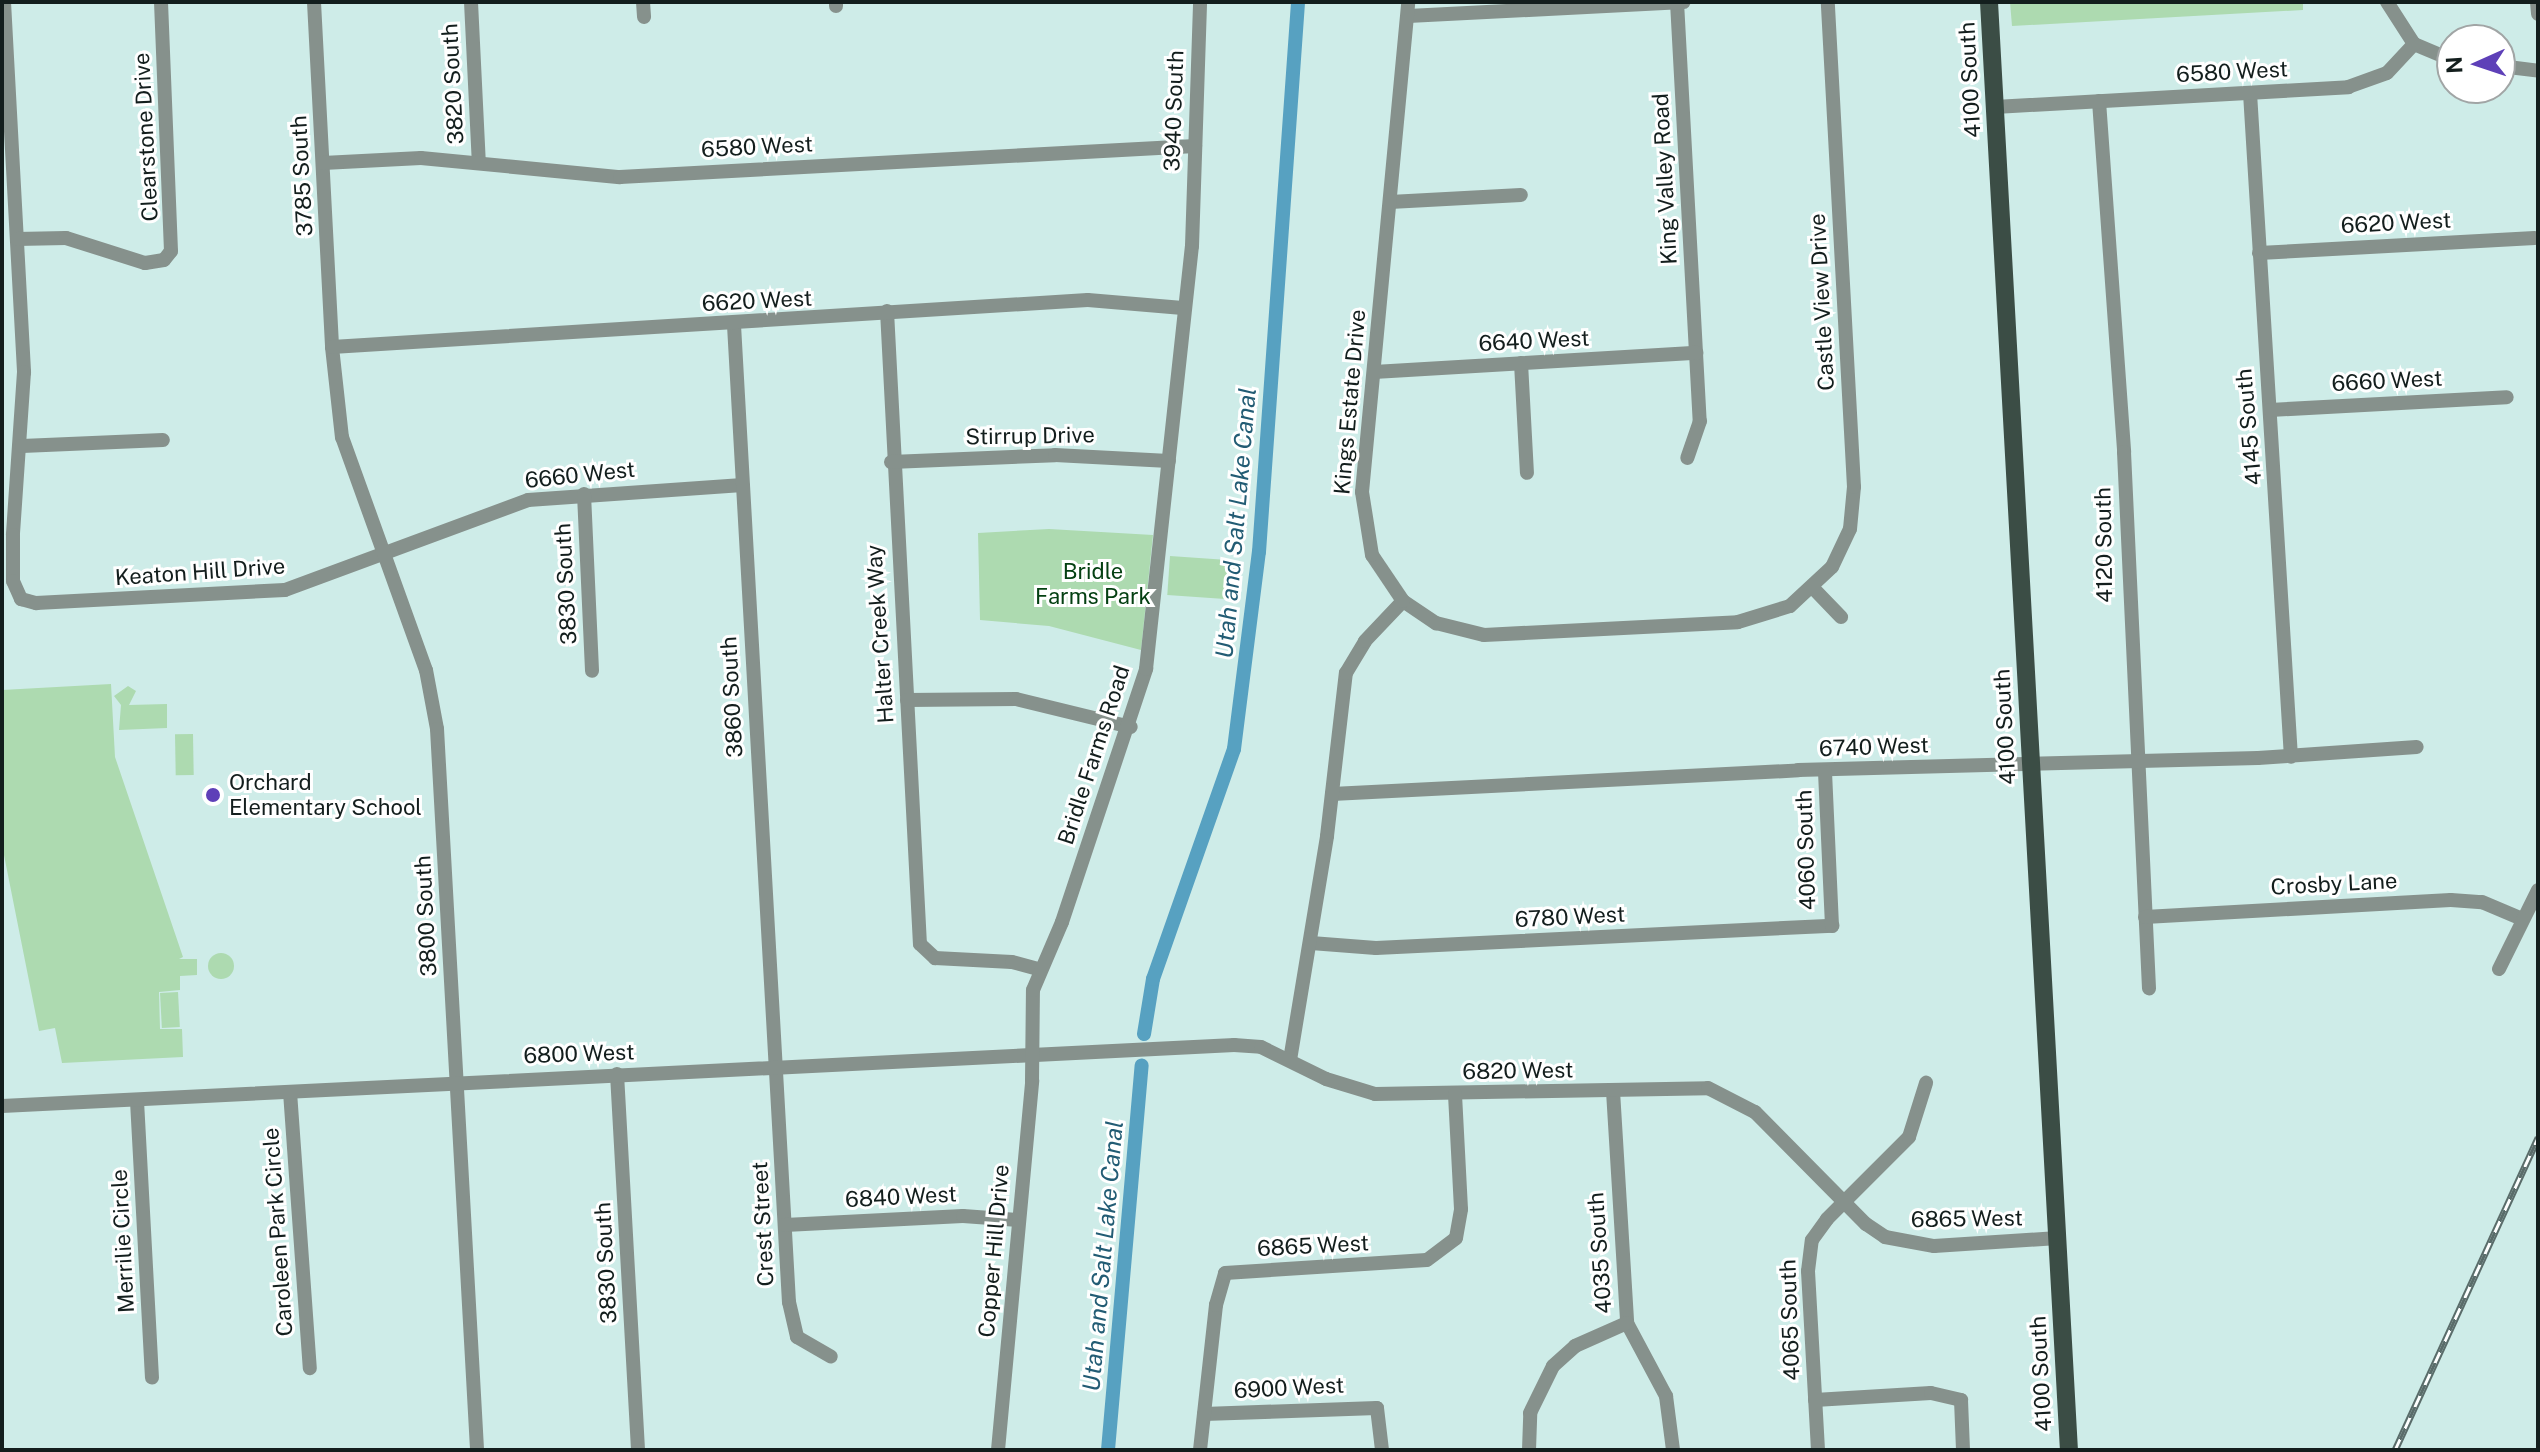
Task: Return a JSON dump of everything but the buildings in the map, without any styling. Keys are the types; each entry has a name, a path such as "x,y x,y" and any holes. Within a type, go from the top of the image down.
{"main road":[{"name":"4100 South","path":"1989,2 2069,1450"}],"street":[{"path":"4,2 17,239 22,446 163,440"},
{"name":"Clearstone Drive","path":"17,239 66,238 145,263 164,260 171,251 161,2"},
{"name":"3785 South","path":"314,2 332,347"},
{"name":"3820 South","path":"471,2 479,163"},
{"name":"3940 South","path":"1193,221 1200,2"},
{"name":"King Valley Road","path":"1677,2 1699,428 1687,458"},
{"path":"1408,9 1684,2"},
{"name":"Castle View Drive","path":"1403,601 1448,628 1495,635 1738,622 1777,612 1814,589 1839,556 1854,501 1828,2"},
{"path":"2387,2 2414,44 2436,53"},
{"path":"2537,2 2538,14"},
{"name":"Kings Estate Drive","path":"1403,601 1377,566 1363,524 1408,9"},
{"name":"6580 West","path":"1995,107 2250,93 2368,83 2395,66 2414,44"},
{"path":"2516,68 2538,71"},
{"name":"4145 South","path":"2250,93 2291,757"},
{"name":"4120 South","path":"2099,101 2124,452 2149,988"},
{"name":"6580 West","path":"323,163 421,158 620,177 1195,146"},
{"path":"1390,202 1521,195"},
{"name":"Bridle Farms Road","path":"1032,1055 1031,999 1038,969 1062,922 1131,727 1146,669 1193,221"},
{"name":"6620 West","path":"2259,253 2535,238"},
{"name":"6620 West","path":"332,347 734,325 887,311 1102,300 1183,308"},
{"name":"Halter Creek Way","path":"887,311 891,462 919,938 925,953 1038,969"},
{"name":"3860 South","path":"734,325 775,1067"},
{"name":"3800 South","path":"332,347 342,437 426,670 437,729 477,1450"},
{"name":"6640 West","path":"1374,372 1696,353"},
{"path":"1521,363 1527,473"},
{"name":"6660 West","path":"2270,410 2507,397"},
{"name":"Keaton Hill Drive","path":"22,446 13,535 17,595 36,603 274,591 383,555"},
{"name":"Stirrup Drive","path":"891,462 1055,455 1169,461"},
{"name":"6660 West","path":"383,555 528,500 742,485"},
{"name":"3830 South","path":"584,494 592,671"},
{"path":"1814,589 1841,617"},
{"path":"1290,1060 1311,943 1346,673 1365,641 1403,601"},
{"path":"907,700 1016,699 1131,727"},
{"name":"6740 West","path":"1332,794 2031,764 2291,757 2417,747"},
{"name":"4060 South","path":"1825,772 1832,926"},
{"path":"2499,969 2538,890"},
{"name":"Crosby Lane","path":"2145,917 2451,900 2482,902 2522,919"},
{"name":"6780 West","path":"1311,943 1376,948 1832,926"},
{"name":"6820 West","path":"1158,1048 1261,1047 1326,1079 1375,1094 1708,1088 1739,1099 1844,1202"},
{"name":"6800 West","path":"2,1106 1158,1048"},
{"name":"Copper Hill Drive","path":"998,1450 1032,1055"},
{"name":"Crest Street","path":"775,1067 794,1330 806,1346 831,1357"},
{"name":"3830 South","path":"617,1074 638,1450"},
{"name":"4065 South","path":"1818,1450 1809,1253 1816,1233 1909,1137 1926,1083"},
{"name":"4035 South","path":"1613,1091 1627,1323 1666,1396 1673,1450"},
{"name":"Caroleen Park Circle","path":"290,1092 310,1368"},
{"name":"6865 West","path":"1204,1414 1225,1273 1427,1260 1447,1247 1461,1225 1455,1094"},
{"name":"Merrilie Circle","path":"137,1101 152,1378"},
{"name":"6865 West","path":"1844,1202 1866,1224 1905,1245 2058,1238"},
{"name":"6840 West","path":"785,1225 968,1216 1019,1220"},
{"path":"1529,1450 1530,1413 1553,1366 1575,1346 1627,1323"},
{"path":"1815,1400 1931,1393 1961,1400 1963,1450"},
{"name":"6900 West","path":"1204,1414 1377,1408 1382,1450"},
{"path":"1200,1450 1204,1414"}],"green space":[{"path":"2010,2 2303,2 2303,10 2012,26"},
{"name":"Bridle Farms Park","path":"1049,529 1153,535 1141,650 1049,626 980,620 978,533"},
{"name":"Bridle Farms Park","path":"1170,556 1235,561 1232,599 1167,595"},
{"path":"111,684 115,757 183,957 179,959 197,959 197,975 180,976 180,990 159,992 160,1029 182,1029 183,1057 62,1063 55,1028 39,1031 2,845 2,690"},
{"path":"128,686 136,691 129,705 167,704 167,728 119,730 121,705 114,696"},
{"path":"175,734 193,734 194,775 176,775"},
{"path":"221,953 230,957 234,966 230,975 221,979 212,975 208,966 212,957"},
{"path":"178,992 180,1027 162,1028 160,993"}],"waterway":[{"name":"Utah and Salt Lake Canal","path":"1144,1034 1153,979 1234,749 1259,552 1298,2"},
{"name":"Utah and Salt Lake Canal","path":"1108,1450 1142,1065"}],"railway":[{"path":"2395,1450 2538,1137"}],"place":[{"name":"Orchard Elementary School","path":"213,795"}]}
